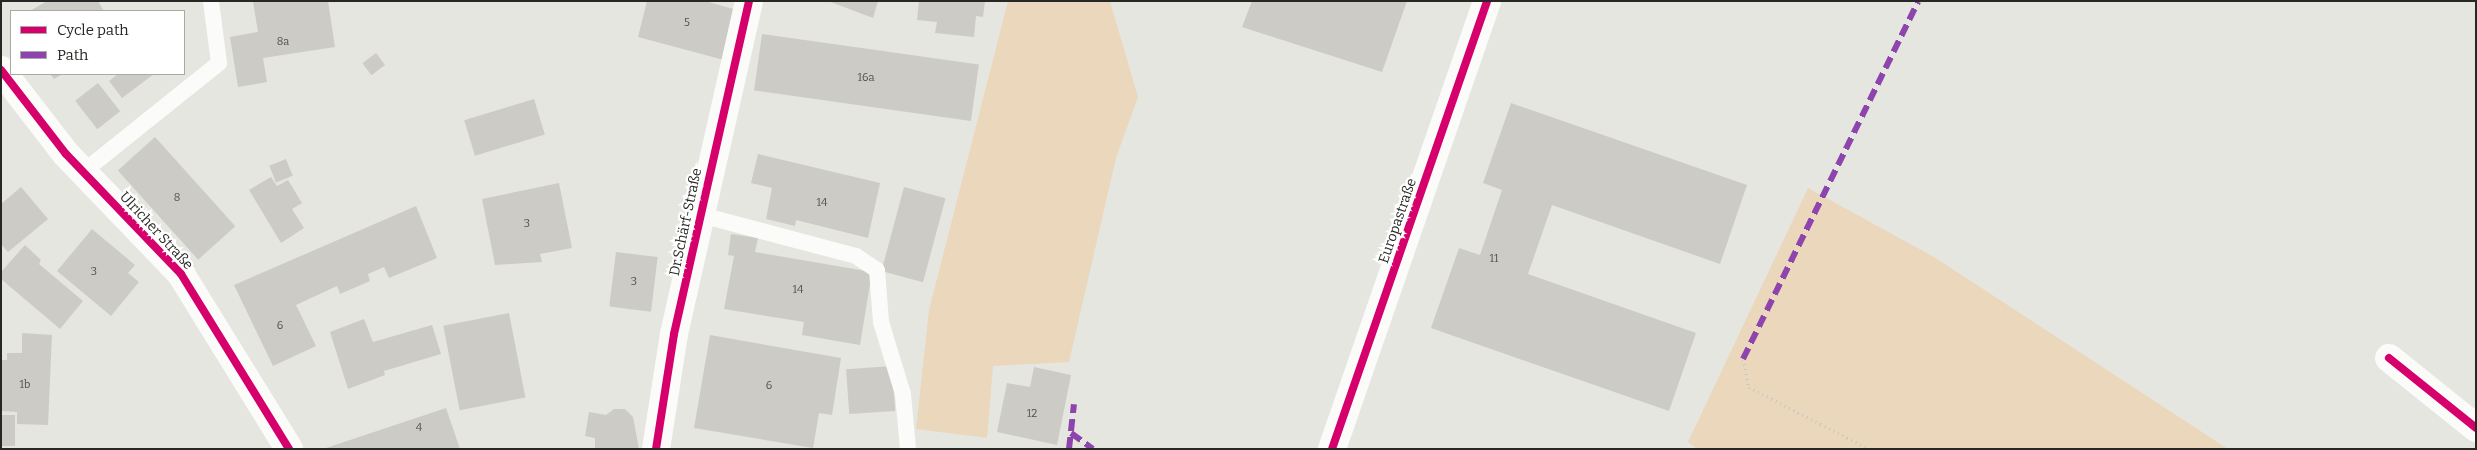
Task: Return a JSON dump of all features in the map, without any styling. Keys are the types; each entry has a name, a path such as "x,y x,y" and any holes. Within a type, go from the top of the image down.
{"street":[{"name":"Dr.Schärf-Straße","path":"656,449 700,216 750,1"},
{"name":"Europastraße","path":"1332,449 1488,1"},
{"name":"Ulricher Straße","path":"1,70 83,172 181,274 288,449"},
{"path":"2389,358 2476,428"}],"lane":[{"path":"83,172 219,63 211,1"},
{"name":"Dr.Schärf-Straße","path":"700,216 856,256 877,270 881,322 903,394 908,449"}],"path":[{"path":"1743,359 1749,387 1869,449"}],"shaded area":[{"path":"1008,1 1110,1 1138,97 1116,158 1069,362 993,366 987,438 916,429 929,310"},
{"path":"1808,188 1934,257 2228,449 1697,449 1688,442"}],"building":[{"path":"47,1 98,1 103,10 32,10"},
{"path":"328,1 335,47 263,58 267,82 238,87 230,37 258,32 253,2"},
{"path":"647,1 705,1 737,10 724,60 638,37"},
{"path":"828,1 878,1 873,18"},
{"path":"919,1 985,1 983,17 976,16 974,37 935,33 937,22 917,20"},
{"path":"1252,1 1407,1 1382,72 1242,27"},
{"path":"762,34 979,64 971,121 754,90"},
{"path":"376,53 385,65 371,75 362,63"},
{"path":"51,75 61,75 54,79"},
{"path":"117,75 153,75 122,98 109,81"},
{"path":"98,83 120,111 97,129 75,101"},
{"path":"534,99 545,134 475,156 464,120"},
{"path":"1511,103 1747,185 1720,264 1552,205 1528,274 1696,333 1669,411 1431,328 1459,248 1480,255 1502,190 1483,183"},
{"path":"155,137 235,226 198,260 118,170"},
{"path":"758,154 880,183 868,238 796,220 795,226 766,219 772,188 751,183"},
{"path":"286,159 293,176 276,182 269,166"},
{"path":"271,177 277,186 288,180 302,203 292,209 304,228 281,243 249,190"},
{"path":"559,183 572,248 540,254 542,262 495,265 482,199"},
{"path":"21,187 48,219 8,252 1,244 1,204"},
{"path":"904,187 946,198 923,282 881,271"},
{"path":"416,206 437,258 389,278 384,267 368,274 370,281 340,294 337,286 296,305 316,346 273,366 234,285"},
{"path":"92,229 135,265 128,273 139,282 111,316 57,271"},
{"path":"731,234 758,238 755,252 872,272 860,345 802,335 804,322 724,309 734,256 728,255"},
{"path":"25,245 41,260 39,264 83,301 60,329 1,279 1,272"},
{"path":"616,252 658,257 651,312 609,307"},
{"path":"509,313 525,397 460,410 443,326"},
{"path":"364,319 373,342 432,325 441,354 384,371 385,375 348,389 330,332"},
{"path":"22,333 52,335 48,425 17,424 17,412 1,411 1,360 7,360 7,353 22,353"},
{"path":"710,335 841,358 832,415 819,413 813,448 694,428"},
{"path":"892,366 895,411 849,414 846,369"},
{"path":"1034,367 1071,375 1057,445 997,432 1007,383 1030,387"},
{"path":"446,408 460,449 326,449 326,448"},
{"path":"614,409 625,409 633,417 639,449 595,449 595,438 585,436 589,412 606,415"},
{"path":"1,415 15,415 15,446 1,446"}],"marked path":[{"path":"1743,359 1918,1"},
{"path":"1069,449 1074,404"},
{"path":"1071,433 1093,449"}],"cycle path":[{"path":"656,449 674,334 749,1"},
{"path":"1332,449 1487,1"},
{"path":"1,70 66,154 181,274 289,449"},
{"path":"2389,358 2476,428"}]}
